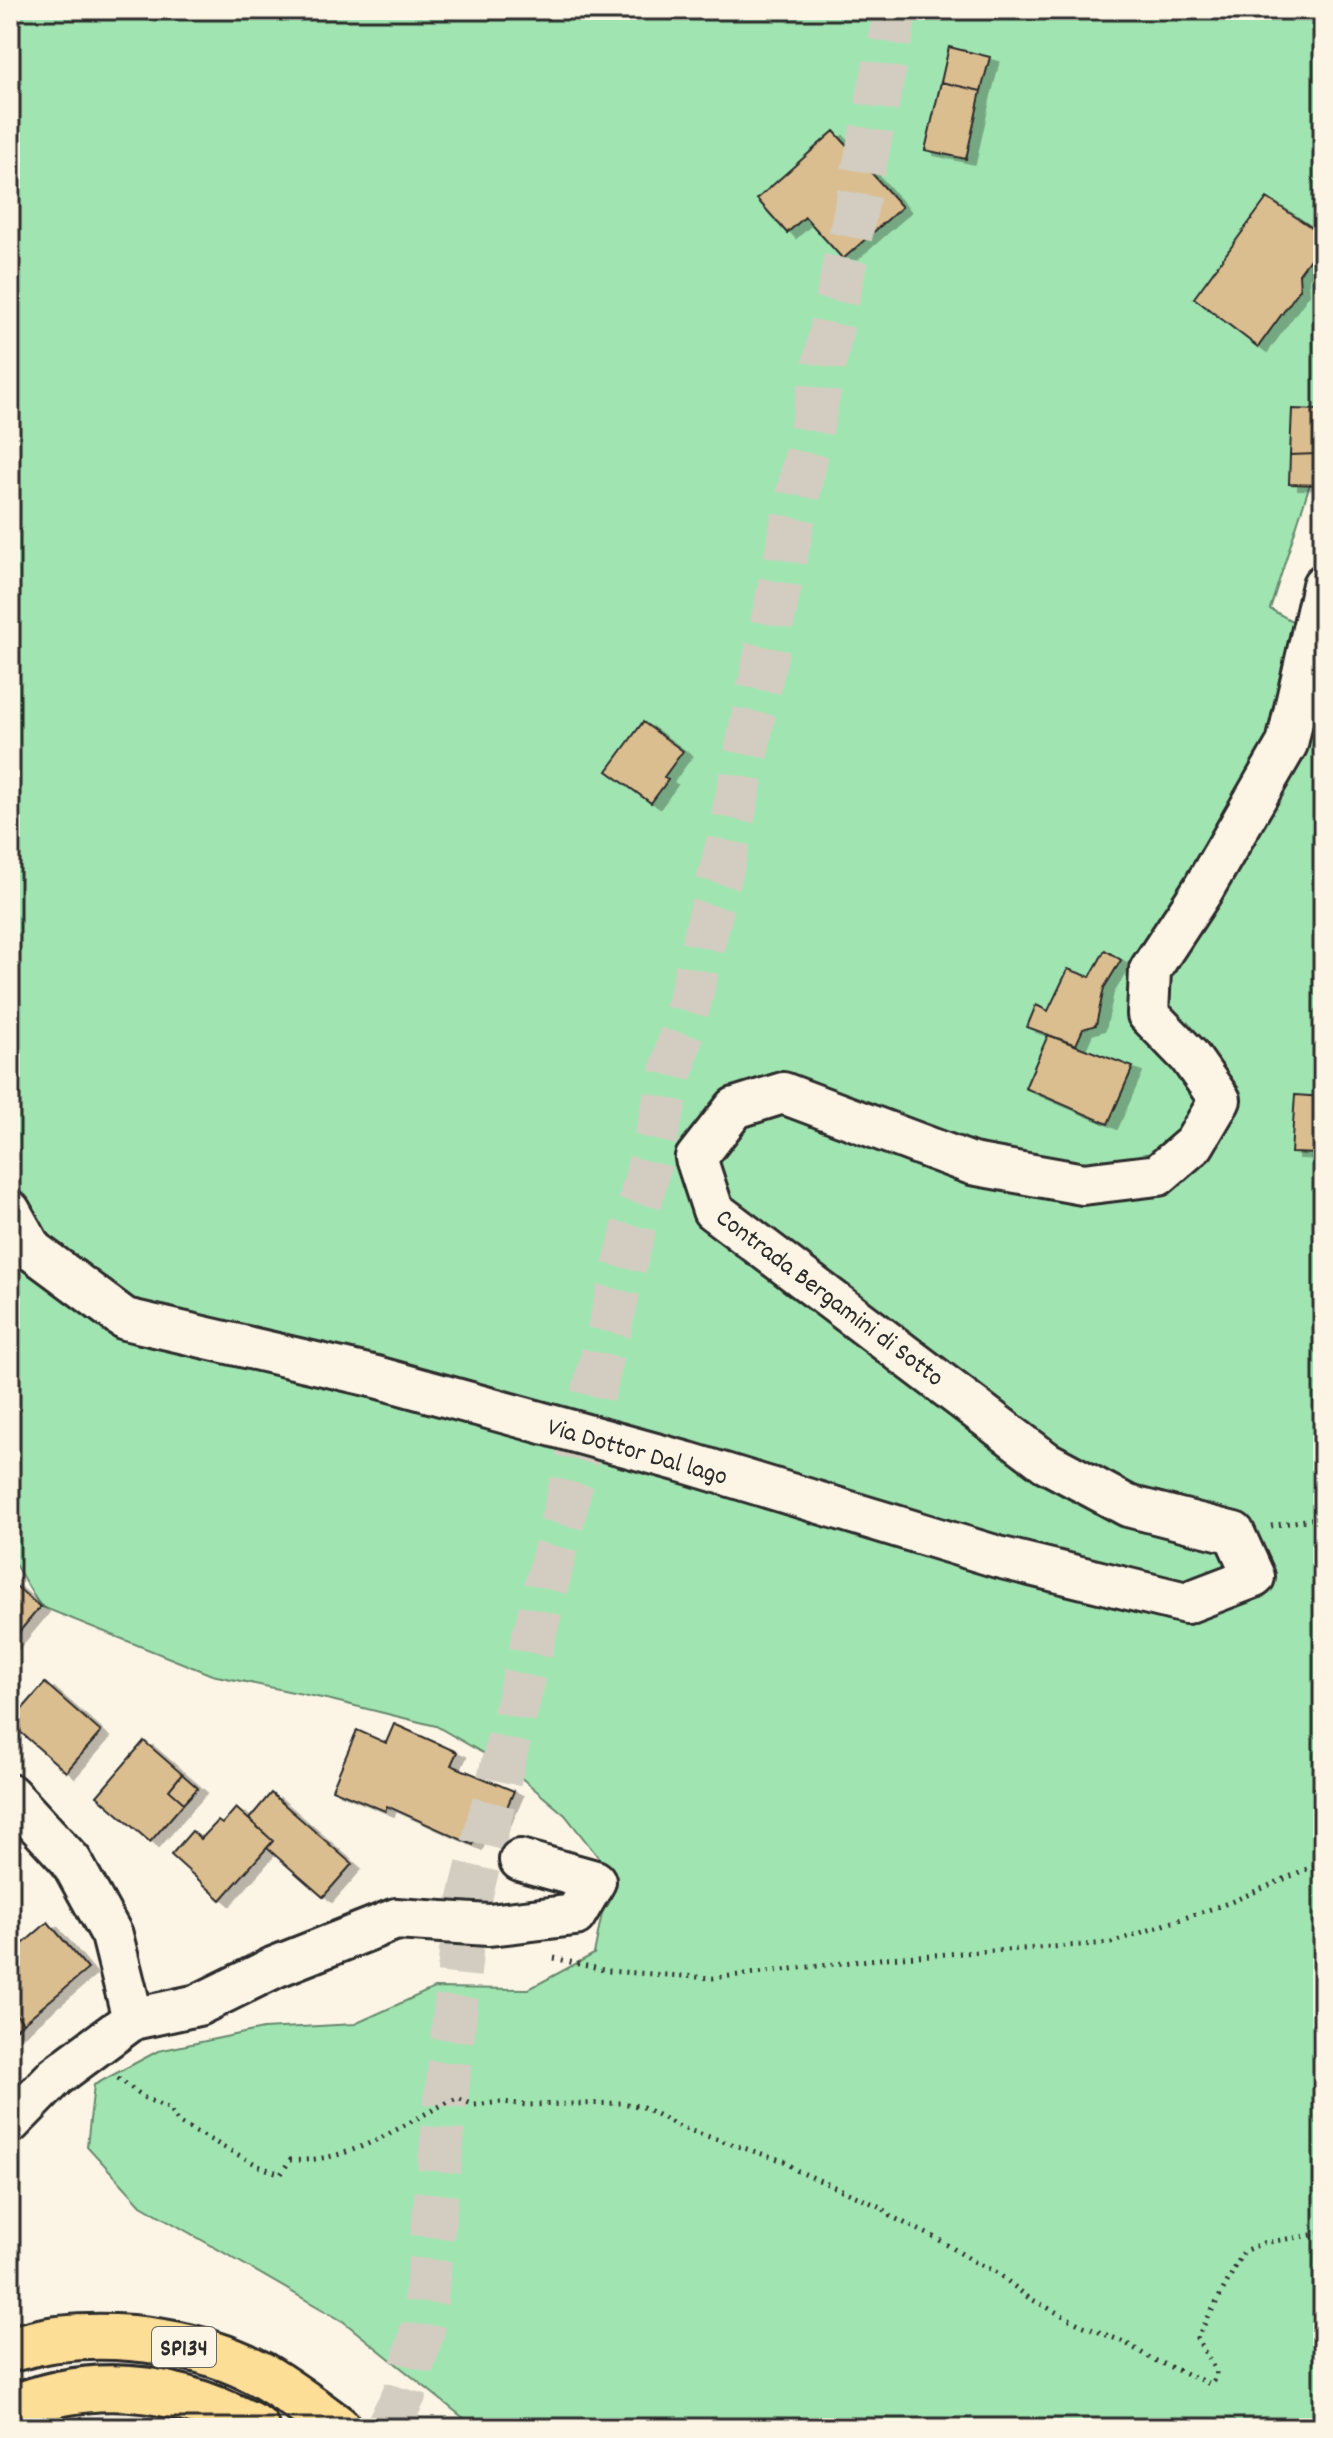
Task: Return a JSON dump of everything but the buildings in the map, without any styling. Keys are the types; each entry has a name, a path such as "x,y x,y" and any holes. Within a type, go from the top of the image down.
{"main road":[{"name":"SP134","path":"10,2349 55,2339 99,2336 180,2346 259,2374 338,2428"},
{"name":"SP134","path":"10,2409 72,2391 138,2388 177,2394 227,2412 256,2428"}],"street":[{"name":"Contrada Bergamini di Sotto","path":"1234,1533 1128,1506 1046,1462 713,1210 696,1158 735,1108 783,1093 972,1164 1083,1184 1158,1175 1194,1144 1220,1100 1189,1056 1148,1014 1150,970 1202,891 1287,744 1323,585"},
{"name":"Via Dottor Dal lago","path":"10,1211 32,1250 125,1319 391,1381 688,1463 998,1557 1186,1603 1254,1577 1234,1533"},
{"path":"10,1795 71,1861 112,1935 133,2019"},
{"path":"10,2123 56,2076 133,2019 198,2005 275,1967 396,1919 489,1925 575,1915 595,1881 520,1860"}],"path":[{"path":"1234,1533 1323,1517"},
{"path":"546,1957 607,1971 713,1978 887,1958 1111,1943 1231,1902 1314,1866 1323,1865"},
{"path":"90,2050 109,2077 119,2078 145,2098 168,2108 179,2123 261,2167 281,2174 290,2160 320,2160 383,2139 457,2098 474,2105 502,2102 526,2105 622,2103 643,2107 682,2128 784,2161 798,2171 883,2208 890,2216 996,2272 1029,2298 1210,2384 1216,2378 1216,2372 1197,2338 1244,2251 1263,2243 1323,2233"}],"green space":[{"path":"10,10 1323,10 1323,443 1270,609 1323,638 1323,2428 476,2428 344,2322 141,2205 87,2146 94,2085 158,2051 263,2029 355,2024 434,1988 529,1989 594,1954 610,1872 565,1815 512,1770 436,1726 212,1675 40,1606 10,1556"}],"tunnel":[{"path":"387,2428 404,2395 423,2328 464,1923 727,847 896,10"}]}
